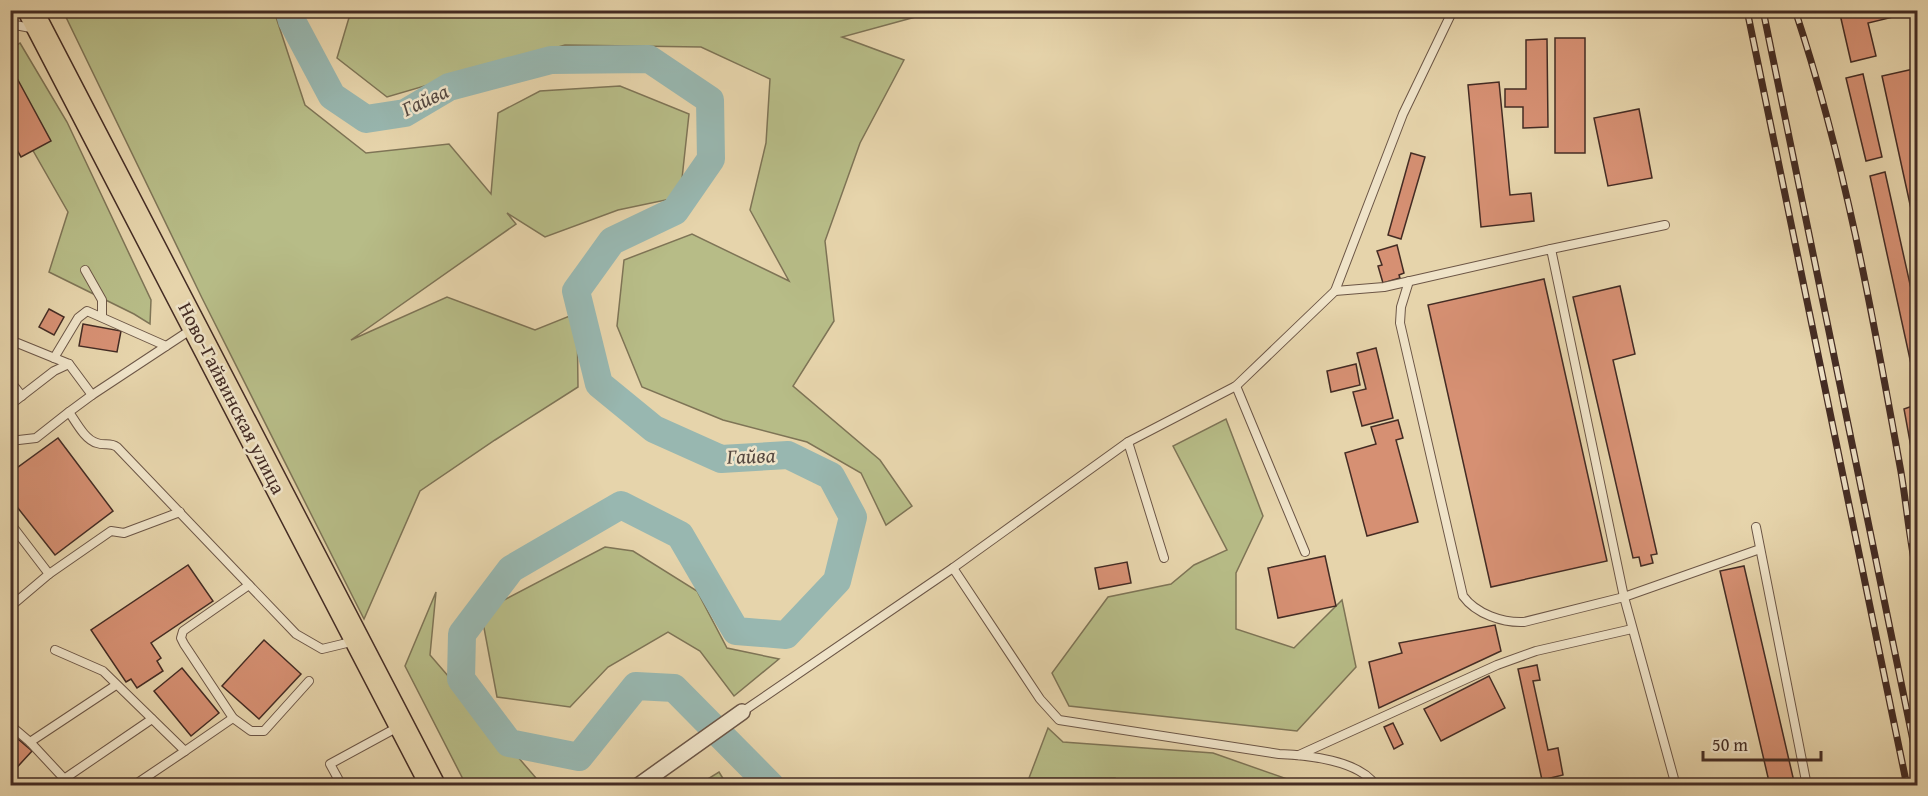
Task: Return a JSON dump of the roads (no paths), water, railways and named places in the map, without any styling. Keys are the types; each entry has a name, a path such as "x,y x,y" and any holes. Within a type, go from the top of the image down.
{"main road":[{"name":"Ново-Гайвинская улица","path":"35,20 402,725 429,783"}],"street":[{"path":"638,786 742,712"}],"lane":[{"path":"742,712 953,568 1128,442 1236,386 1335,291 1403,114 1453,10"},
{"path":"10,24 35,20"},
{"path":"1335,291 1384,287 1665,225"},
{"path":"1551,249 1624,597 1676,786"},
{"path":"85,270 102,300 102,317"},
{"path":"1409,281 1401,307 1400,323 1463,596 1468,603 1476,609 1512,622 1524,622 1624,597 1760,549"},
{"path":"54,358 82,313 91,312 166,346"},
{"path":"10,441 36,438 92,395 195,327"},
{"path":"10,340 69,364 92,395"},
{"path":"10,405 54,371 69,364"},
{"path":"10,381 22,396"},
{"path":"1236,386 1305,552"},
{"path":"69,412 92,441 97,444 113,444 117,447 296,634 322,650 357,640"},
{"path":"1128,442 1164,558"},
{"path":"10,607 49,574 111,531 124,533 180,512"},
{"path":"10,523 49,574"},
{"path":"1755,527 1807,786"},
{"path":"953,568 1040,699 1059,720 1279,754 1299,755 1353,768 1366,775 1376,786"},
{"path":"249,585 189,626 183,631 181,638 233,718 251,731 264,730 309,681"},
{"path":"1299,755 1526,654 1632,629"},
{"path":"55,650 103,671 185,751"},
{"path":"30,742 116,685"},
{"path":"133,786 233,718"},
{"path":"64,778 152,719"},
{"path":"10,725 30,742 70,786"},
{"path":"342,786 330,764 402,725"}],"waterway":[{"name":"Гайва","path":"289,10 292,21 332,96 366,119 405,113 449,87 551,60 649,59 710,100 711,159 675,211 612,241 576,291 599,384 654,429 721,459 788,455 831,476 853,517 837,581 786,635 736,631 680,535 621,505 511,569 462,634 461,679 509,743 579,757 636,686 674,688 771,786"}],"railway":[{"path":"1747,10 1907,786"},
{"path":"1763,10 1918,765"},
{"path":"1795,10 1829,124 1856,239 1901,472 1918,580"}]}
